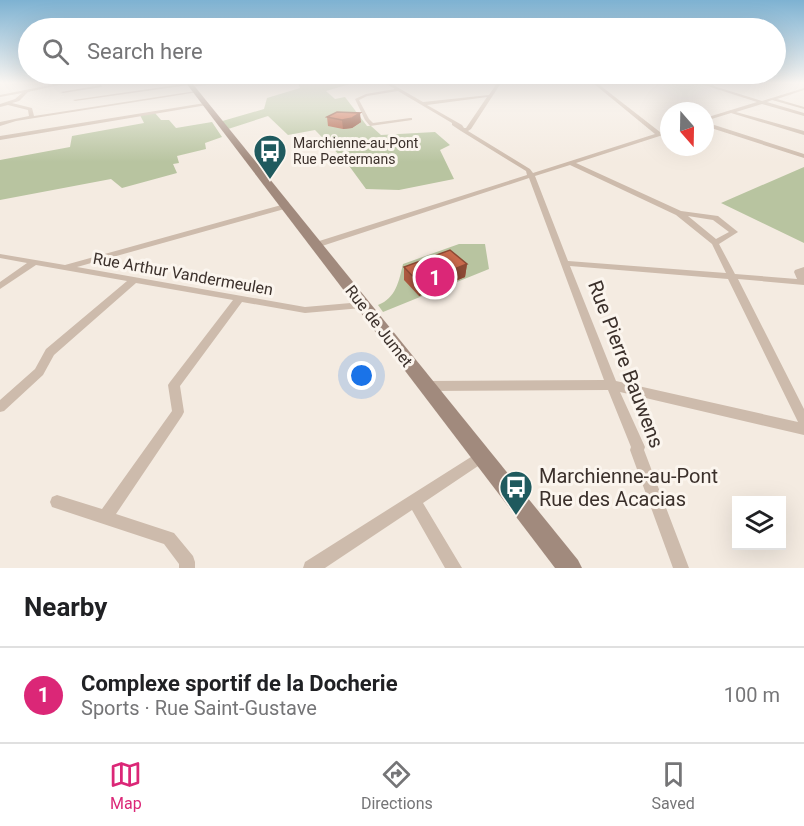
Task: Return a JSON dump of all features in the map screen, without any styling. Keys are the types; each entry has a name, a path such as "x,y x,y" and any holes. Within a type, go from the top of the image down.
{"street":[{"path":"30,110 32,117"},
{"path":"0,124 70,110"},
{"path":"0,138 172,110"},
{"name":"Rue de Jumet","path":"209,110 570,568"},
{"path":"362,110 372,125 410,119"},
{"path":"431,110 531,175"},
{"path":"463,130 468,129 480,110"},
{"path":"629,110 659,134"},
{"path":"714,119 739,110"},
{"path":"787,110 804,115"},
{"path":"792,111 798,110"},
{"path":"731,112 804,133"},
{"path":"714,125 804,156"},
{"path":"316,245 659,134"},
{"path":"571,163 679,213 715,243 804,421"},
{"name":"Rue Pierre Bauwens","path":"531,175 638,447 637,450 681,568"},
{"path":"65,267 285,206"},
{"path":"679,213 715,218 734,232 715,243"},
{"name":"Rue Arthur Vandermeulen","path":"0,256 238,300 305,310 362,305"},
{"path":"0,286 35,262"},
{"path":"566,263 803,281"},
{"path":"803,281 798,272 804,270"},
{"path":"0,407 39,372 50,352 134,280"},
{"path":"105,517 178,412 174,385 238,300"},
{"path":"427,386 612,385 804,429"},
{"path":"311,568 483,456"},
{"path":"57,502 169,538 188,568"},
{"path":"415,502 454,568"}],"green space":[{"path":"262,110 354,110 367,126 371,126 381,135 435,132 450,145 440,150 454,179 399,190 366,189 347,163 315,130 288,135 268,116 225,130 219,122"},
{"path":"155,113 161,120 169,120 176,128 212,122 222,137 205,143 206,149 177,156 179,163 173,164 177,173 122,188 111,179 0,200 0,160 70,147 72,136 144,123 140,115"},
{"path":"804,167 804,243 721,203"},
{"path":"459,244 485,244 489,269 383,312 378,305 393,293 403,264"}],"building":[{"path":"337,112 360,113 342,120 327,117"},
{"path":"450,250 467,264 419,283 404,267"}],"place":[{"name":"Marchienne-au-Pont Rue Peetermans","path":"270,180"},
{"name":"Complexe sportif de la Docherie","path":"435,277"},
{"name":"Marchienne-au-Pont Rue des Acacias","path":"516,516"}]}
